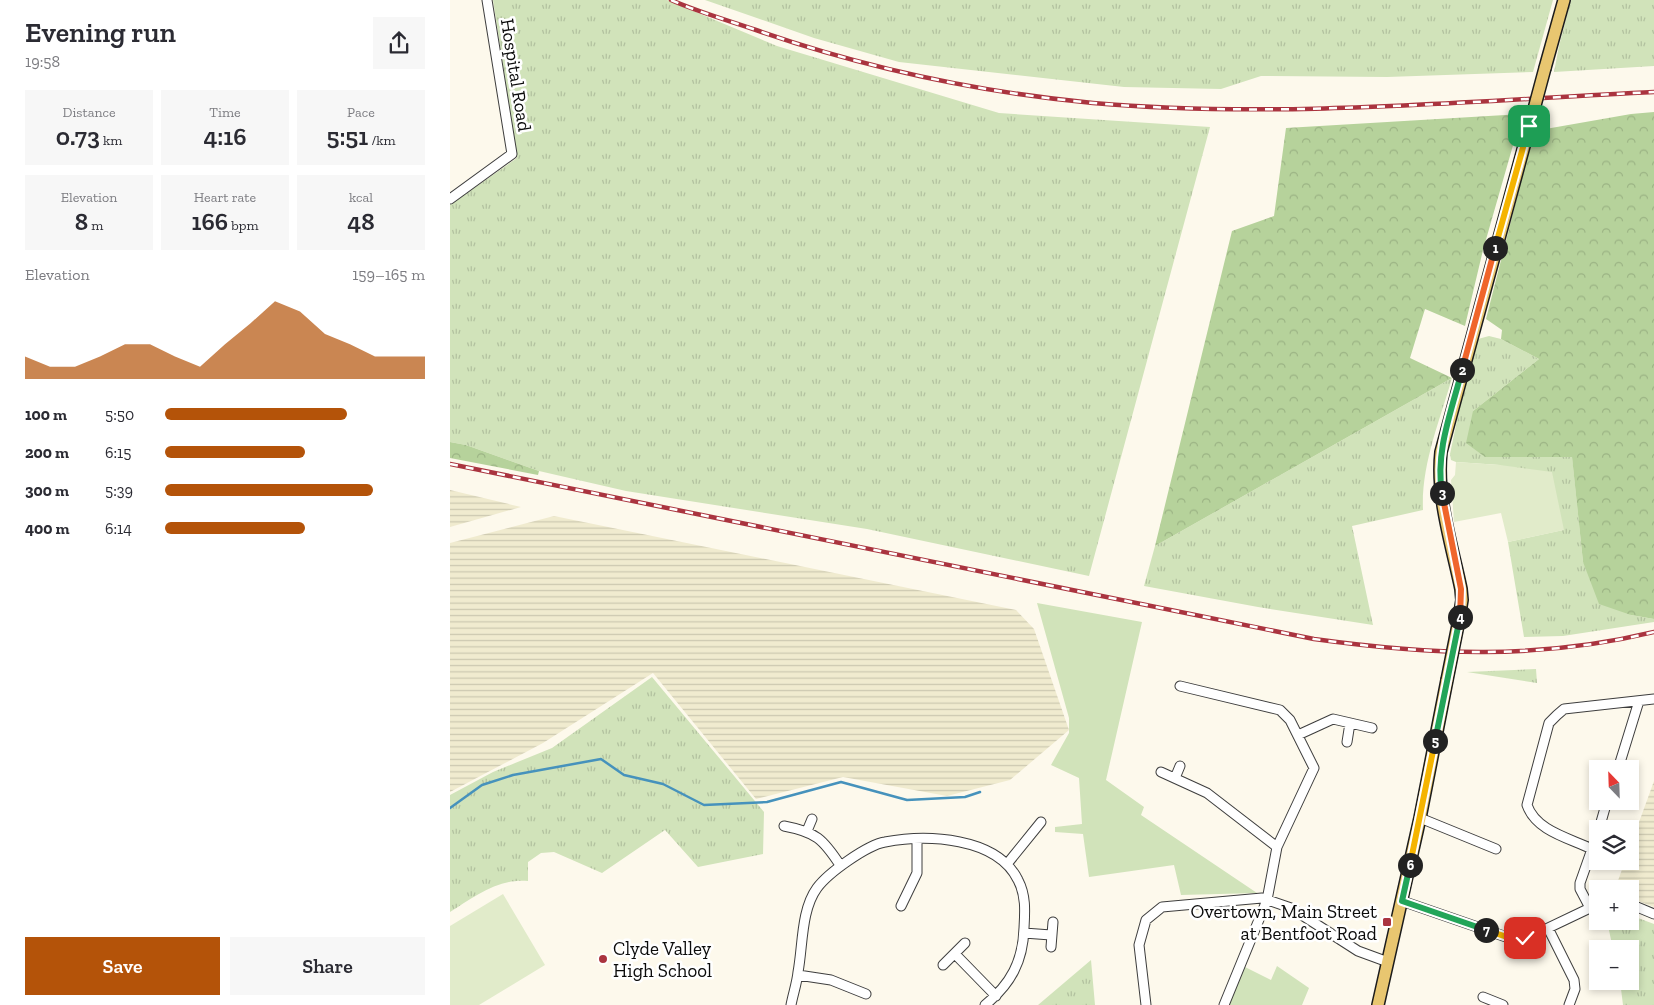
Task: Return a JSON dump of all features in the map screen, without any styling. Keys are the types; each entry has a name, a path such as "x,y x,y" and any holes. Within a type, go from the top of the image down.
{"main road":[{"path":"1378,1005 1420,818 1462,600 1444,506 1439,465 1441,452 1475,321 1564,0"}],"street":[{"name":"Hospital Road","path":"450,199 512,154 487,0"},
{"path":"1180,686 1280,710 1290,720 1314,768 1277,847 1267,900 1224,1005"},
{"path":"1589,848 1547,829 1530,815 1527,805 1549,723 1564,709 1654,699"},
{"path":"1621,760 1639,701"},
{"path":"1298,735 1333,719 1372,728"},
{"path":"1347,742 1350,723"},
{"path":"1175,778 1180,766"},
{"path":"1161,772 1207,793 1277,847"},
{"path":"1420,818 1496,849"},
{"path":"807,831 812,819"},
{"path":"1007,864 1041,822"},
{"path":"784,826 807,831 824,841 840,866"},
{"path":"901,906 917,873 917,839"},
{"path":"791,1005 798,975 809,904 818,887 840,866 884,842 917,839 974,843 1007,864 1018,878 1023,891 1024,933 1022,955 1015,973 996,996 985,1005"},
{"path":"1589,858 1580,883 1580,889 1589,900"},
{"path":"1146,1005 1140,945 1146,920 1162,907 1262,898 1291,908 1358,951 1388,962"},
{"path":"1402,901 1516,940 1525,938 1589,908"},
{"path":"1639,908 1654,914"},
{"path":"1051,947 1053,922"},
{"path":"1548,928 1574,980 1575,989 1569,1005"},
{"path":"1024,933 1051,935"},
{"path":"943,965 965,943"},
{"path":"955,954 996,996"},
{"path":"798,975 831,980 866,994"},
{"path":"1483,997 1503,1005"}],"shaded area":[{"path":"450,490 521,507 450,527"},
{"path":"554,516 1016,610 1034,629 1069,730 1010,780 947,796 843,777 756,799 653,673 543,743 450,792 450,543"},
{"path":"1654,781 1654,907 1639,901 1639,880 1618,880 1622,870 1639,870 1639,822"}],"green space":[{"path":"493,0 667,0 777,46 999,113 1210,127 1089,576 867,529 626,491 539,471 466,445 450,442 450,205 517,158"},
{"path":"705,0 1553,0 1533,72 1387,77 1261,76 1221,89 1124,87 899,62 814,38"},
{"path":"1571,0 1654,0 1654,66 1554,72"},
{"path":"1654,112 1654,619 1631,615 1599,604 1583,562 1572,457 1485,457 1466,443 1473,411 1539,359 1501,339 1502,330 1486,319 1534,131 1631,114"},
{"path":"1522,114 1483,250 1465,326 1425,309 1410,358 1452,378 1155,546 1232,231 1274,216 1286,128"},
{"path":"1489,336 1501,339 1539,359 1473,411 1485,457 1572,456 1583,562 1631,615 1654,619 1654,622 1563,636 1524,637 1508,542 1563,530 1500,465 1456,462 1451,460 1450,454 1460,406 1478,339"},
{"path":"1452,378 1428,460 1423,493 1423,510 1352,526 1373,625 1258,607 1144,586 1155,546"},
{"path":"450,442 466,445 539,471 538,475 450,458"},
{"path":"1456,462 1500,465 1552,472 1564,530 1508,542 1501,513 1454,522 1451,480 1455,475"},
{"path":"1037,603 1142,622 1106,780 1144,807 1141,815 1257,893 1181,895 1174,865 1089,877 1083,834 1055,832 1055,827 1082,824 1079,778 1051,765 1069,733 1069,718"},
{"path":"1536,669 1537,683 1467,672"},
{"path":"652,677 764,812 763,854 698,867 665,830 602,873 554,852 541,853 528,862 528,881 507,882 496,886 477,895 450,912 450,795 493,772 552,748"},
{"path":"503,894 545,965 479,1005 450,1005 450,926"},
{"path":"1639,918 1654,924 1654,1005 1623,1005 1621,990 1639,990 1639,940 1611,940 1609,930 1639,930"},
{"path":"1091,960 1095,1005 1038,1005"},
{"path":"1277,966 1309,988 1302,1005 1227,1005 1245,967 1271,980"}],"waterway":[{"path":"450,808 482,785 513,775 601,759 624,775 663,784 704,805 767,802 841,782 907,800 965,797 980,792"}],"railway":[{"path":"671,0 797,44 880,67 965,85 1093,103 1163,107 1303,109 1444,104 1654,92"},
{"path":"450,464 1314,639 1400,649 1484,652 1568,647 1654,632"}],"place":[{"name":"Overtown, Main Street at Bentfoot Road","path":"1387,922"},
{"name":"Clyde Valley High School","path":"603,959"}],"route":[{"path":"1525,938 1516,940 1402,901 1462,600 1439,474 1441,452 1529,126"}]}
